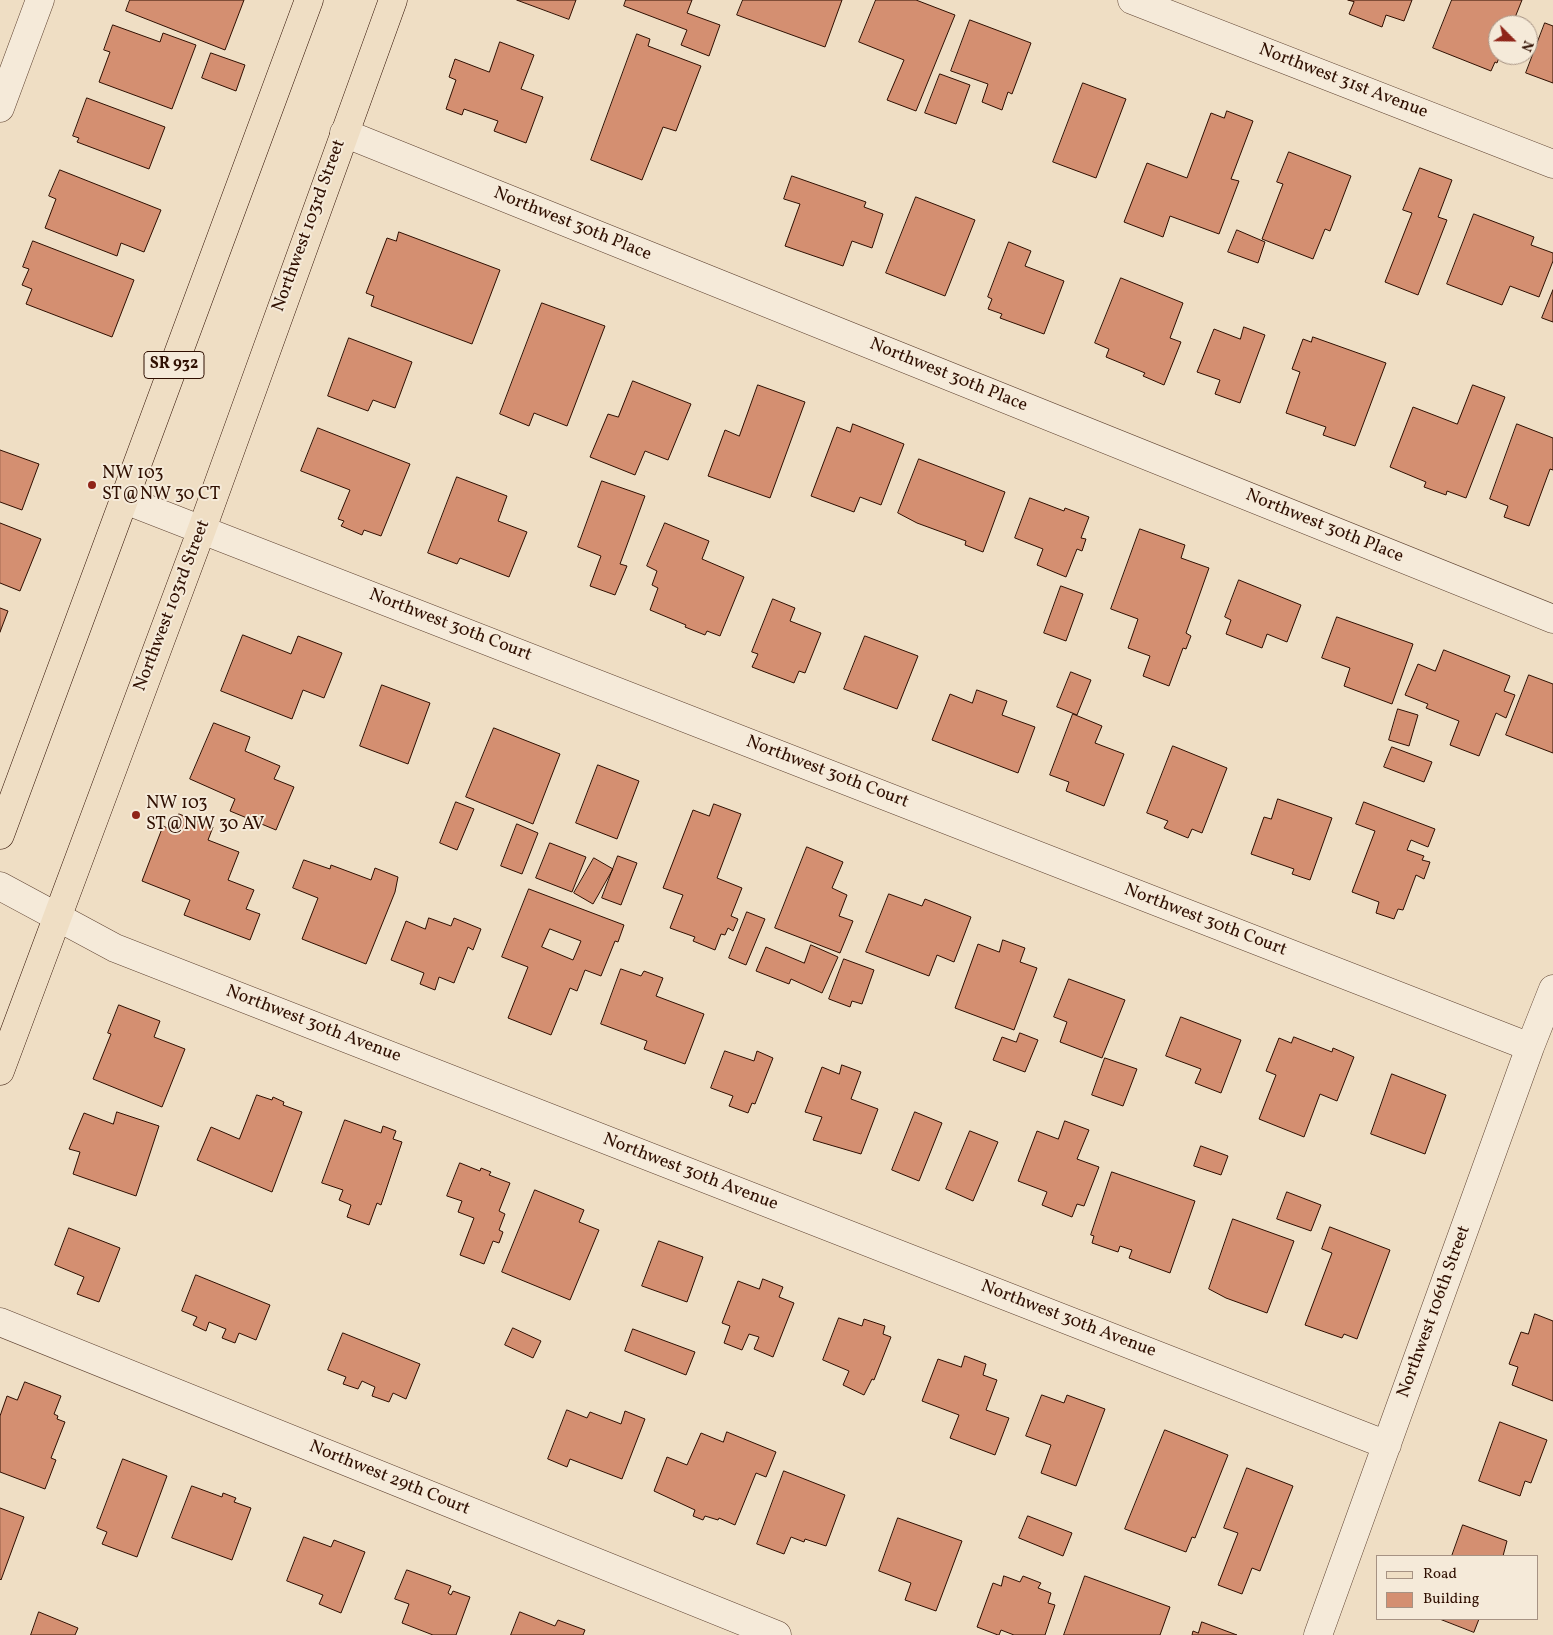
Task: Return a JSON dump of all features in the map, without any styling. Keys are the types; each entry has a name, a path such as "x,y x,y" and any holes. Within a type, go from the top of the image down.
{"main road":[{"name":"SR 932","path":"0,835 309,0"},
{"name":"Northwest 103rd Street","path":"0,1071 56,916 202,529 393,0"}],"street":[{"path":"0,108 40,0"},
{"name":"Northwest 31st Avenue","path":"1132,0 1553,164"},
{"name":"Northwest 30th Place","path":"344,133 1553,618"},
{"name":"Northwest 30th Court","path":"125,500 1530,1048"},
{"name":"Northwest 30th Avenue","path":"0,886 115,948 1387,1445"},
{"name":"Northwest 106th Street","path":"1318,1635 1553,989"},
{"name":"Northwest 29th Court","path":"0,1322 777,1635"}],"building":[{"path":"130,0 244,0 225,50 126,11"},
{"path":"517,0 576,0 569,19"},
{"path":"626,0 692,0 687,13 720,25 709,56 681,45 687,30 624,6"},
{"path":"743,0 842,0 825,47 737,15"},
{"path":"876,0 916,0 955,15 916,111 887,100 904,60 859,42"},
{"path":"1348,0 1412,0 1404,21 1386,15 1382,27 1349,14 1354,2"},
{"path":"1452,0 1522,0 1516,15 1488,15 1488,65 1494,65 1491,71 1433,48"},
{"path":"970,20 1031,43 1012,94 1008,92 1002,110 982,102 988,84 951,71"},
{"path":"1545,23 1553,26 1553,83 1526,73 1529,65 1538,65 1538,41"},
{"path":"113,25 160,42 163,33 196,45 172,109 99,82 110,52 104,50"},
{"path":"637,34 650,39 648,46 701,66 676,131 663,127 642,180 591,160"},
{"path":"500,42 534,55 521,89 543,97 526,143 494,131 498,121 464,109 462,115 446,109 456,80 449,77 455,59 489,72"},
{"path":"211,53 245,65 236,91 202,78"},
{"path":"940,74 970,85 956,124 925,113"},
{"path":"1083,83 1126,99 1096,178 1053,162"},
{"path":"87,98 165,127 149,169 77,142 79,138 73,136"},
{"path":"1227,111 1253,121 1231,179 1239,181 1219,234 1170,216 1163,237 1124,222 1147,163 1187,178 1211,113 1224,118"},
{"path":"1289,152 1351,176 1330,231 1325,229 1313,259 1262,239 1283,184 1277,182"},
{"path":"1420,168 1452,180 1438,217 1447,220 1418,295 1385,282 1412,213 1403,210"},
{"path":"60,170 161,210 144,252 121,243 117,256 45,228 56,199 49,196"},
{"path":"792,176 866,202 864,207 883,214 872,248 852,241 843,266 785,246 800,204 784,199"},
{"path":"916,197 975,220 945,296 886,273"},
{"path":"1474,214 1534,237 1531,245 1553,253 1553,261 1539,297 1510,286 1502,305 1447,284"},
{"path":"1237,230 1265,242 1258,263 1228,252"},
{"path":"399,232 500,270 472,344 371,306 374,296 366,293 387,238 396,241"},
{"path":"33,241 134,280 112,337 26,304 32,289 22,285 29,269 23,267"},
{"path":"1009,242 1031,251 1025,266 1064,281 1044,334 1000,318 1002,314 988,309 992,299 988,297"},
{"path":"1121,278 1183,303 1170,338 1181,342 1164,385 1143,376 1145,373 1106,357 1109,349 1095,343"},
{"path":"1553,290 1553,322 1542,318"},
{"path":"542,303 605,326 567,426 534,413 529,426 500,414"},
{"path":"1244,327 1265,335 1240,403 1215,394 1220,380 1197,372 1214,329 1240,339"},
{"path":"1313,337 1386,363 1355,446 1323,435 1326,427 1286,413 1300,372 1292,369 1303,339 1311,342"},
{"path":"349,338 412,362 395,408 373,400 368,411 328,396"},
{"path":"633,381 691,404 668,460 645,451 635,475 590,457 608,414 618,417"},
{"path":"758,385 805,402 770,498 708,476 725,430 739,436"},
{"path":"1473,385 1505,397 1466,498 1447,491 1446,495 1424,487 1426,482 1390,467 1413,407 1457,424"},
{"path":"853,424 904,444 881,505 860,497 854,512 811,496 837,427 850,432"},
{"path":"1517,424 1553,438 1553,470 1550,469 1529,526 1504,517 1508,506 1490,499"},
{"path":"318,428 410,464 381,536 364,530 362,535 341,526 344,521 338,519 350,490 301,471"},
{"path":"0,450 39,464 22,510 0,502"},
{"path":"919,459 1005,492 983,552 965,545 966,541 917,523 898,513"},
{"path":"457,477 507,496 498,521 527,532 509,577 460,558 457,564 428,553"},
{"path":"602,481 645,496 620,564 627,566 615,595 590,586 601,556 578,547"},
{"path":"1030,498 1064,511 1065,508 1089,517 1081,538 1086,539 1082,551 1077,549 1066,577 1037,565 1043,549 1015,538"},
{"path":"0,523 41,539 20,591 0,583"},
{"path":"665,523 709,541 702,559 744,577 720,636 707,631 705,635 650,610 658,588 652,585 657,571 647,566"},
{"path":"1140,529 1185,545 1181,558 1209,568 1186,633 1191,636 1186,649 1183,648 1169,686 1143,676 1150,656 1128,648 1138,619 1111,609"},
{"path":"1239,580 1301,605 1287,642 1267,634 1262,648 1226,634 1231,620 1225,617"},
{"path":"1061,586 1083,594 1066,641 1044,633"},
{"path":"773,599 795,608 790,621 821,633 805,673 799,671 794,683 752,667 758,654 752,652"},
{"path":"0,608 8,611 0,632"},
{"path":"1337,617 1413,644 1392,704 1344,686 1350,668 1322,658"},
{"path":"243,635 291,654 298,636 342,653 324,698 303,690 292,719 221,691"},
{"path":"865,636 918,656 897,709 844,689"},
{"path":"1444,650 1510,676 1504,691 1515,695 1506,718 1496,713 1479,756 1450,745 1459,721 1426,708 1428,704 1405,695 1418,664 1435,671"},
{"path":"1071,672 1091,680 1077,715 1057,707"},
{"path":"1529,675 1553,684 1553,753 1506,735"},
{"path":"382,685 430,703 408,764 360,746"},
{"path":"977,690 1007,701 1002,715 1035,727 1018,773 932,740 950,694 972,703"},
{"path":"1398,709 1418,715 1409,746 1389,740"},
{"path":"1073,714 1102,726 1095,743 1124,754 1104,806 1066,791 1069,782 1050,775"},
{"path":"214,723 250,737 245,751 280,766 274,779 294,787 276,830 230,811 235,799 190,779"},
{"path":"494,728 560,754 533,824 466,797"},
{"path":"1173,746 1227,768 1202,833 1192,829 1188,838 1164,828 1168,821 1147,813"},
{"path":"1392,747 1432,762 1424,782 1384,767"},
{"path":"598,765 639,781 617,839 576,823"},
{"path":"1278,799 1332,818 1310,880 1292,874 1294,869 1251,854 1264,817 1271,819"},
{"path":"456,802 474,809 457,850 440,843"},
{"path":"1364,802 1435,829 1428,847 1411,840 1407,850 1424,856 1422,860 1430,862 1424,879 1416,875 1403,910 1398,909 1394,919 1376,913 1379,902 1352,892 1375,831 1356,824"},
{"path":"714,804 741,814 717,878 742,888 731,916 738,919 733,931 728,928 725,935 721,934 715,950 693,941 695,937 670,928 683,895 663,888 693,810 709,816"},
{"path":"179,814 213,827 208,840 239,852 228,880 254,890 246,909 260,914 250,940 184,915 190,900 142,881 163,826 172,830"},
{"path":"517,824 538,833 522,874 501,866"},
{"path":"550,843 586,857 572,892 536,878"},
{"path":"807,847 843,862 832,888 847,895 839,916 853,921 840,953 775,928"},
{"path":"618,856 637,863 621,905 602,898"},
{"path":"594,858 613,869 593,904 574,893"},
{"path":"304,860 330,869 331,865 371,880 375,868 398,877 395,892 366,964 302,939 318,898 293,888"},
{"path":"529,889 624,925 618,942 615,941 601,976 585,970 577,991 570,988 551,1035 508,1018 528,967 502,957","holes":["550,929 581,941 573,960 542,947"]},
{"path":"889,894 922,906 925,899 971,917 954,962 937,955 929,976 866,952"},
{"path":"747,912 765,919 746,965 729,958"},
{"path":"429,918 451,926 454,918 481,929 473,950 468,947 454,983 439,977 435,990 420,984 424,973 391,960 406,921 425,929"},
{"path":"1003,940 1025,948 1020,962 1037,968 1014,1030 955,1008 978,944 999,952"},
{"path":"811,945 838,957 822,993 791,979 789,984 756,971 766,947 804,963"},
{"path":"844,959 874,970 862,1004 852,1001 850,1007 829,999"},
{"path":"621,969 641,976 644,971 663,978 656,996 704,1014 685,1064 644,1049 647,1041 601,1024"},
{"path":"1069,979 1125,1000 1102,1058 1060,1042 1067,1022 1054,1017"},
{"path":"119,1005 160,1021 154,1037 185,1049 162,1107 93,1079 111,1034 108,1033"},
{"path":"1181,1017 1241,1040 1221,1093 1195,1083 1201,1069 1166,1056"},
{"path":"1020,1033 1038,1040 1025,1072 993,1060 1002,1037 1016,1042"},
{"path":"1294,1037 1332,1052 1333,1048 1354,1057 1337,1101 1320,1094 1304,1137 1259,1119 1276,1075 1266,1071 1279,1038 1291,1043"},
{"path":"725,1051 754,1061 757,1051 773,1058 755,1104 752,1103 748,1113 729,1106 733,1096 711,1088"},
{"path":"1105,1058 1137,1069 1123,1106 1092,1095"},
{"path":"842,1065 861,1072 851,1099 878,1109 861,1154 813,1140 822,1117 805,1112 822,1067 839,1074"},
{"path":"1392,1074 1446,1095 1425,1154 1371,1134"},
{"path":"257,1095 272,1100 273,1097 284,1102 283,1105 302,1112 272,1192 197,1160 211,1127 239,1139"},
{"path":"117,1112 159,1126 136,1196 73,1174 80,1152 69,1149 84,1113 113,1124"},
{"path":"915,1112 942,1123 919,1181 892,1170"},
{"path":"345,1120 381,1133 383,1126 396,1131 393,1139 402,1142 381,1205 377,1203 369,1225 347,1217 351,1205 339,1200 343,1190 322,1183"},
{"path":"1065,1121 1089,1130 1077,1159 1099,1167 1084,1206 1077,1204 1072,1217 1042,1205 1047,1192 1018,1181 1037,1131 1058,1139"},
{"path":"970,1131 998,1142 973,1201 946,1189"},
{"path":"1201,1146 1228,1156 1221,1175 1194,1166"},
{"path":"460,1163 480,1171 481,1168 491,1172 489,1175 510,1183 499,1211 505,1214 499,1230 503,1232 499,1243 493,1241 484,1264 460,1255 474,1218 458,1212 462,1201 447,1196"},
{"path":"1112,1172 1195,1201 1170,1273 1129,1258 1132,1250 1120,1246 1118,1252 1092,1243 1094,1236 1091,1235"},
{"path":"535,1190 584,1210 579,1222 599,1230 570,1300 502,1272"},
{"path":"1287,1192 1321,1205 1311,1231 1277,1219"},
{"path":"1233,1219 1294,1241 1267,1313 1226,1298 1209,1289"},
{"path":"1330,1227 1390,1250 1357,1339 1344,1334 1342,1338 1305,1325 1332,1253 1322,1249"},
{"path":"69,1228 120,1248 99,1302 77,1294 84,1277 55,1265"},
{"path":"659,1241 703,1257 687,1302 642,1286"},
{"path":"196,1275 270,1305 256,1340 239,1333 235,1343 222,1338 226,1329 209,1322 206,1331 193,1325 197,1317 182,1311"},
{"path":"763,1279 783,1287 779,1297 794,1303 773,1357 754,1349 759,1337 749,1334 742,1350 724,1343 730,1326 722,1323 738,1281 759,1289"},
{"path":"1535,1314 1553,1321 1553,1401 1512,1385 1518,1367 1509,1364 1521,1332 1528,1334"},
{"path":"839,1318 862,1326 864,1319 885,1326 883,1334 891,1337 874,1380 872,1379 864,1395 843,1385 849,1371 823,1360"},
{"path":"513,1328 541,1341 533,1358 505,1345"},
{"path":"633,1329 695,1352 686,1375 625,1351"},
{"path":"343,1333 420,1364 406,1399 393,1393 389,1402 372,1396 375,1387 362,1381 358,1389 343,1384 346,1377 328,1370"},
{"path":"965,1356 986,1364 983,1375 997,1380 986,1410 1009,1418 995,1455 950,1438 959,1415 922,1401 938,1359 961,1367"},
{"path":"25,1382 61,1396 54,1414 58,1416 57,1419 65,1422 51,1458 56,1460 45,1489 0,1472 0,1416 7,1396 17,1400"},
{"path":"1042,1395 1064,1403 1067,1395 1105,1409 1076,1486 1041,1473 1051,1445 1026,1436"},
{"path":"567,1410 587,1418 590,1412 621,1424 625,1411 645,1419 622,1479 570,1459 567,1467 548,1459"},
{"path":"1500,1422 1547,1440 1531,1483 1525,1481 1520,1496 1479,1481"},
{"path":"1165,1430 1228,1455 1195,1538 1192,1537 1186,1552 1125,1529"},
{"path":"727,1432 776,1452 766,1477 756,1473 735,1525 719,1518 718,1520 705,1516 703,1520 693,1516 695,1510 654,1491 667,1457 687,1465 701,1433 723,1442"},
{"path":"123,1459 167,1476 137,1557 102,1544 107,1532 97,1528"},
{"path":"1247,1468 1293,1486 1260,1571 1252,1568 1242,1594 1218,1585 1238,1533 1224,1528"},
{"path":"784,1471 845,1495 826,1546 805,1539 804,1542 791,1537 784,1554 757,1544"},
{"path":"192,1486 222,1497 223,1493 236,1498 234,1502 251,1508 232,1560 172,1538"},
{"path":"0,1508 24,1517 1,1580 0,1579"},
{"path":"1028,1516 1072,1533 1063,1556 1019,1538"},
{"path":"898,1518 962,1541 936,1611 905,1600 911,1583 879,1571"},
{"path":"1463,1525 1507,1541 1503,1555 1452,1555"},
{"path":"304,1537 331,1547 334,1540 365,1552 341,1613 319,1604 323,1595 287,1581"},
{"path":"407,1570 451,1586 448,1593 451,1595 453,1591 470,1597 456,1635 433,1635 402,1623 409,1604 395,1599"},
{"path":"1004,1576 1020,1582 1023,1576 1041,1583 1038,1588 1051,1593 1048,1603 1055,1605 1045,1635 1014,1635 1001,1630 998,1635 977,1627 993,1583 1001,1586"},
{"path":"1085,1576 1170,1607 1160,1635 1064,1635"},
{"path":"39,1612 78,1628 75,1635 31,1635"},
{"path":"520,1612 555,1626 558,1620 585,1630 583,1635 511,1635"},
{"path":"1443,1620 1479,1620 1474,1632"},
{"path":"1202,1622 1237,1635 1192,1635 1193,1631 1198,1633"}],"place":[{"name":"NW 103 ST@NW 30 CT","path":"92,485"},
{"name":"NW 103 ST@NW 30 AV","path":"136,815"}]}
